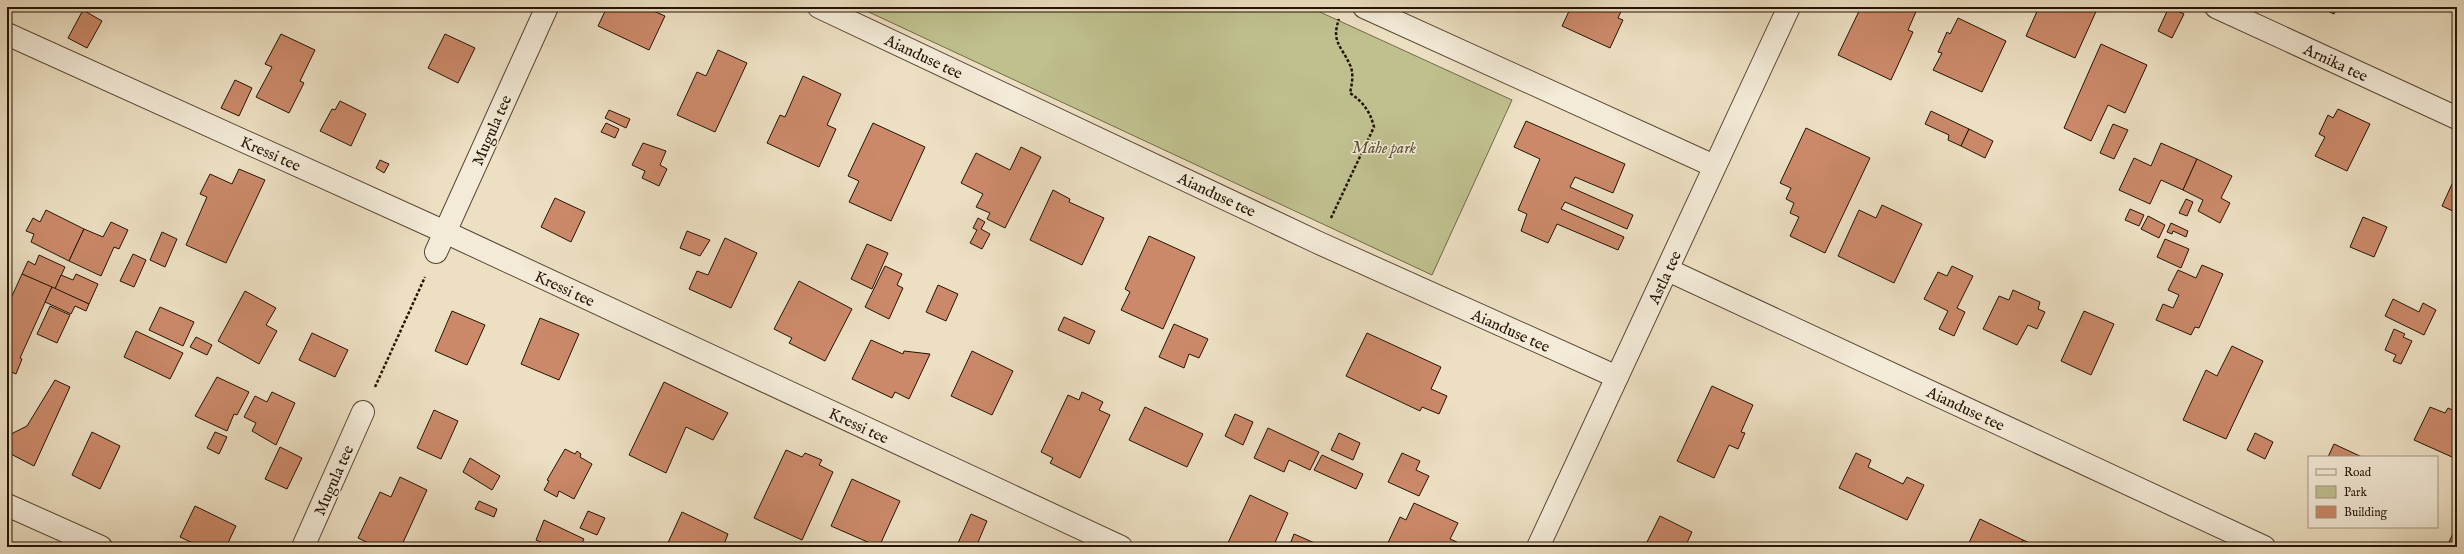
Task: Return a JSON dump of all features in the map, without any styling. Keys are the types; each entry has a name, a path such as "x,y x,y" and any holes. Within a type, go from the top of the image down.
{"street":[{"name":"Mugula tee","path":"436,252 547,7"},
{"name":"Aianduse tee","path":"819,7 1319,242 1617,378"},
{"path":"1364,7 1714,166"},
{"name":"Astla tee","path":"1538,547 1789,7"},
{"name":"Arnika tee","path":"2216,7 2457,118"},
{"name":"Kressi tee","path":"7,34 445,232 1121,547"},
{"name":"Aianduse tee","path":"1668,270 2264,547"},
{"name":"Mugula tee","path":"303,547 363,412"},
{"path":"7,505 101,547"}],"path":[{"path":"1319,242 1374,127 1371,116 1362,102 1350,92 1352,81 1351,66 1340,50 1334,32 1341,13"},
{"path":"363,412 436,252"}],"green space":[{"name":"Mähe park","path":"858,7 1309,7 1512,100 1432,275"}],"building":[{"path":"607,7 650,7 649,9 665,16 649,50 598,26"},
{"path":"1510,7 1523,7 1520,12"},
{"path":"1571,7 1623,7 1618,18 1623,20 1610,48 1562,26"},
{"path":"1861,7 1918,7 1908,30 1913,32 1891,80 1838,55"},
{"path":"2039,7 2098,7 2075,58 2026,36"},
{"path":"2169,7 2184,14 2172,38 2158,31"},
{"path":"2319,7 2337,7 2334,14"},
{"path":"83,10 102,21 87,48 68,38"},
{"path":"1958,18 2006,41 1982,92 1933,70 1942,53 1938,52 1947,32 1950,34"},
{"path":"281,34 315,50 300,81 304,83 289,113 256,97 272,67 265,64"},
{"path":"445,34 475,48 458,83 428,68"},
{"path":"2101,44 2147,65 2125,113 2108,105 2091,141 2064,128"},
{"path":"718,50 747,63 715,132 677,115 697,72 706,76"},
{"path":"803,76 841,94 827,125 836,129 819,167 767,143 780,115 785,117"},
{"path":"235,80 252,88 239,116 221,108"},
{"path":"340,101 366,114 351,146 320,131 332,109 335,110"},
{"path":"2338,109 2370,124 2347,171 2315,156 2325,137 2319,134 2328,115 2333,118"},
{"path":"609,110 630,119 626,128 605,118"},
{"path":"1931,111 1969,129 1961,146 1948,140 1949,135 1925,124"},
{"path":"1526,121 1625,164 1613,193 1575,177 1570,187 1633,215 1627,229 1565,202 1561,209 1624,237 1618,250 1557,224 1548,243 1521,231 1527,214 1518,210 1540,159 1514,147"},
{"path":"606,123 619,129 615,138 601,132"},
{"path":"873,123 925,147 891,221 849,202 859,181 848,176"},
{"path":"2113,124 2128,130 2114,159 2100,153"},
{"path":"1806,128 1870,158 1825,253 1790,236 1799,217 1790,213 1794,203 1786,199 1791,188 1780,183"},
{"path":"1969,129 1993,141 1985,158 1961,146"},
{"path":"643,143 666,151 660,165 667,169 659,186 642,178 645,171 632,165"},
{"path":"2161,143 2197,159 2183,190 2161,180 2150,204 2119,190 2134,158 2151,166"},
{"path":"1021,147 1041,157 1005,228 987,219 990,213 976,207 983,194 961,183 976,153 1010,170"},
{"path":"2197,159 2232,176 2221,198 2230,203 2220,223 2198,211 2203,200 2183,190"},
{"path":"380,160 389,164 384,173 376,168"},
{"path":"7,163 12,165 7,175"},
{"path":"239,169 265,180 226,263 186,245 207,197 200,194 210,174 232,184"},
{"path":"2457,173 2457,213 2442,206"},
{"path":"1053,190 1070,199 1069,202 1104,218 1082,265 1030,240"},
{"path":"555,198 585,212 571,242 541,227"},
{"path":"2186,199 2193,202 2187,216 2179,213"},
{"path":"1882,205 1922,224 1894,283 1838,256 1859,210 1876,218"},
{"path":"2130,209 2144,215 2139,226 2125,220"},
{"path":"46,210 84,229 69,261 31,242 34,234 26,231 33,218 40,222"},
{"path":"2148,216 2165,225 2159,238 2141,229"},
{"path":"2363,217 2387,227 2374,257 2350,247"},
{"path":"978,218 985,222 981,229 990,234 982,249 970,243 977,230 973,228"},
{"path":"111,222 128,230 119,249 114,247 101,276 69,261 84,229 103,237"},
{"path":"2171,223 2188,231 2186,237 2173,231 2172,234 2167,232"},
{"path":"687,231 710,240 700,256 680,248"},
{"path":"162,232 177,239 165,267 150,260"},
{"path":"1149,236 1195,257 1163,329 1121,310 1130,292 1125,289"},
{"path":"725,238 757,253 731,308 689,289 697,271 708,275"},
{"path":"2165,239 2189,249 2181,268 2157,257"},
{"path":"867,244 888,253 872,289 851,279"},
{"path":"133,254 146,260 134,287 120,281"},
{"path":"39,255 65,267 55,289 22,274 28,261 35,265"},
{"path":"2202,265 2223,274 2199,328 2195,327 2191,335 2156,320 2163,304 2173,308 2179,295 2168,290 2178,270 2196,278"},
{"path":"885,266 902,274 897,285 903,288 889,319 865,307"},
{"path":"1952,266 1973,276 1957,308 1965,312 1954,336 1939,329 1948,311 1924,299 1938,272 1947,276"},
{"path":"22,274 52,287 20,358 22,359 16,374 11,372 7,381 7,307"},
{"path":"76,274 98,284 89,304 55,289 61,275 73,280"},
{"path":"799,281 852,309 825,361 789,343 792,338 774,329"},
{"path":"938,285 958,294 946,321 926,312"},
{"path":"52,287 89,304 86,311 75,306 71,314 45,302"},
{"path":"2013,290 2040,302 2038,309 2045,312 2037,329 2028,325 2017,345 1983,329 1999,296 2009,300"},
{"path":"245,291 276,308 266,325 277,331 259,364 218,341"},
{"path":"2393,299 2419,312 2423,303 2436,310 2424,335 2385,316"},
{"path":"50,306 70,315 57,343 37,334"},
{"path":"160,307 194,322 183,346 149,330"},
{"path":"452,311 485,325 467,365 435,351"},
{"path":"2084,311 2114,324 2091,375 2061,361"},
{"path":"1064,317 1095,331 1089,344 1058,330"},
{"path":"540,318 579,334 559,380 521,364"},
{"path":"1174,324 1208,339 1199,358 1189,354 1184,368 1159,357"},
{"path":"2394,329 2405,334 2403,337 2412,341 2401,364 2393,361 2396,355 2385,350"},
{"path":"136,331 183,353 170,379 124,357"},
{"path":"312,333 348,350 335,377 299,360"},
{"path":"1367,333 1441,367 1431,389 1447,396 1439,414 1422,407 1420,411 1346,376"},
{"path":"196,337 212,345 207,355 190,347"},
{"path":"871,340 903,354 904,351 930,354 909,399 895,392 892,398 852,379"},
{"path":"2232,346 2263,361 2226,439 2183,420 2206,370 2217,376"},
{"path":"972,351 1013,371 992,415 951,396"},
{"path":"217,377 249,392 237,415 234,414 227,431 195,416"},
{"path":"55,380 70,387 34,466 7,452 7,436 27,426"},
{"path":"664,382 728,413 713,440 686,427 666,473 629,455"},
{"path":"1712,386 1753,405 1741,432 1745,433 1738,449 1729,445 1714,478 1677,461"},
{"path":"272,392 295,403 276,445 252,431 256,423 244,417 255,396 267,402"},
{"path":"1082,392 1103,402 1099,410 1110,415 1080,478 1050,463 1053,458 1041,452 1068,395 1079,400"},
{"path":"1145,407 1203,434 1187,467 1129,440"},
{"path":"2430,407 2445,413 2448,408 2457,412 2457,445 2452,457 2414,440"},
{"path":"434,410 458,421 441,459 417,448"},
{"path":"1235,414 1253,422 1243,445 1225,436"},
{"path":"1268,428 1319,452 1310,470 1289,460 1284,472 1254,458"},
{"path":"92,432 120,446 100,489 72,475"},
{"path":"215,432 227,437 219,454 207,448"},
{"path":"1339,433 1360,443 1353,460 1331,450"},
{"path":"2255,433 2273,442 2265,459 2247,450"},
{"path":"2334,444 2360,456 2328,456"},
{"path":"280,447 302,458 287,489 265,479"},
{"path":"565,449 575,454 577,451 581,454 580,457 592,464 574,499 559,491 557,497 544,490 549,481 547,480"},
{"path":"786,450 802,457 805,453 822,460 819,465 833,472 802,540 754,518"},
{"path":"1402,453 1420,461 1416,470 1429,476 1419,496 1388,482"},
{"path":"1856,453 1871,460 1868,467 1903,484 1907,477 1924,485 1907,520 1839,488"},
{"path":"1322,455 1363,474 1356,489 1314,470"},
{"path":"470,458 500,476 492,490 463,472"},
{"path":"400,477 427,490 401,547 377,547 358,538 380,492 391,497"},
{"path":"852,479 900,501 879,547 831,526"},
{"path":"1250,495 1288,513 1273,547 1232,547 1227,545"},
{"path":"479,501 497,509 494,517 475,509"},
{"path":"1414,503 1458,523 1450,539 1457,542 1455,547 1386,547 1400,517 1406,520"},
{"path":"195,506 236,526 226,547 196,547 197,545 180,537"},
{"path":"588,511 605,518 597,535 580,528"},
{"path":"682,512 728,534 723,547 666,547"},
{"path":"971,514 987,521 976,547 966,547 958,543"},
{"path":"1660,516 1692,532 1685,547 1658,547 1647,542"},
{"path":"1980,519 2023,540 2019,547 1967,547"},
{"path":"544,520 584,539 580,547 553,547 536,540"},
{"path":"2457,525 2457,547 2456,547 2448,544"},
{"path":"1294,534 1324,547 1289,547"},
{"path":"2023,540 2039,547 2019,547"}]}
